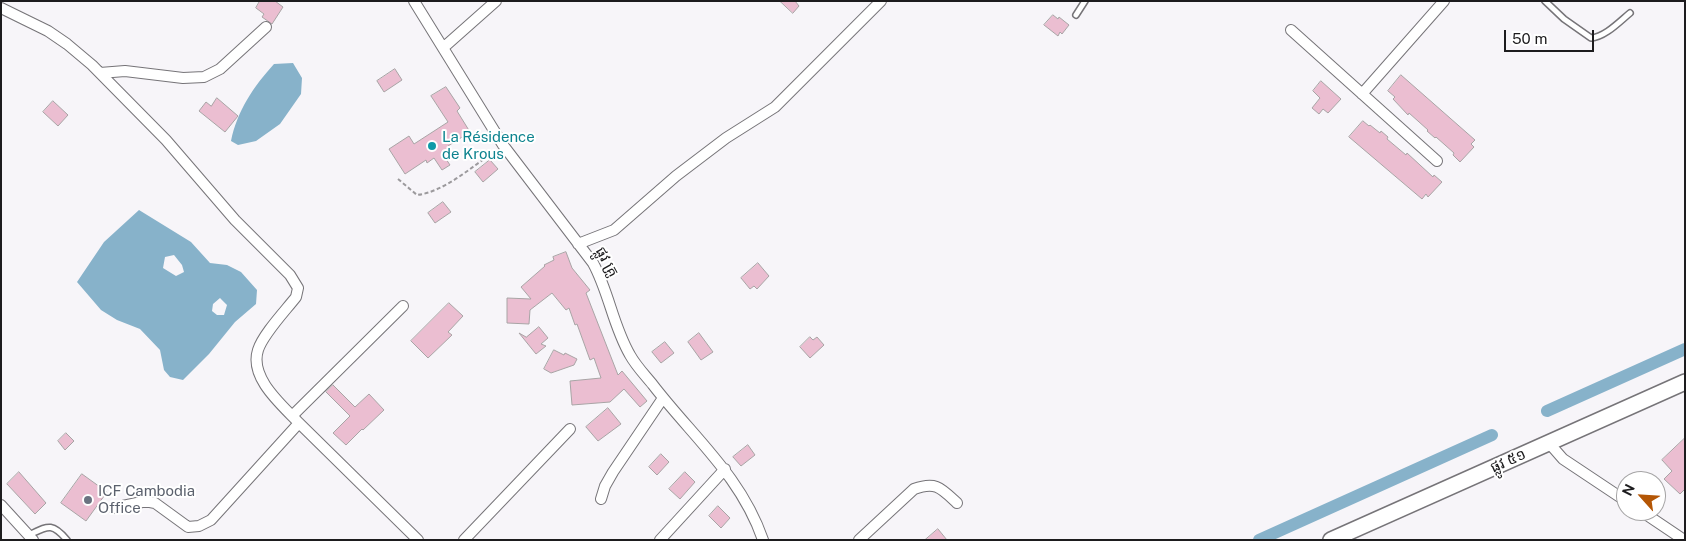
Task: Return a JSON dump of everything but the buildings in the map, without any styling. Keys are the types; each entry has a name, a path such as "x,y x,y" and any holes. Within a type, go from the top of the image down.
{"main road":[{"name":"ផ្លូវ ៥១","path":"1331,540 1685,382"}],"street":[{"name":"ផ្លូវ គ្រូ","path":"414,1 503,144 598,272 630,356 663,398 725,469 748,505 763,540"},
{"path":"443,48 496,1"},
{"path":"578,244 614,230 676,176 726,138 775,107 881,1"},
{"path":"1362,94 1444,1"},
{"path":"1,8 48,31 100,73 166,140 235,220 290,275 298,288 296,297 263,339 258,349 256,362 263,381 296,420 418,540"},
{"path":"100,73 126,71 183,78 204,77 220,69 266,27"},
{"path":"1290,30 1437,161"},
{"path":"113,508 142,502 155,503 188,527 199,526 212,520 296,420 403,306"},
{"path":"601,499 605,486 613,472 663,398"},
{"path":"464,540 570,428"},
{"path":"1549,443 1563,459 1616,494"},
{"path":"660,540 725,469"},
{"path":"859,540 914,489 924,485 936,485 957,503"},
{"path":"1,506 31,537"},
{"path":"1656,521 1684,540"}],"lane":[{"path":"1076,15 1085,1"},
{"path":"1545,1 1591,38 1596,38 1630,13"},
{"path":"31,537 43,528 52,527 58,530 67,540"}],"path":[{"path":"398,179 417,195 432,191 443,186 503,144"}],"water":[{"path":"293,63 302,78 301,94 280,124 256,141 238,145 231,141 237,119 260,81 274,64"},
{"path":"139,210 191,242 210,263 227,265 241,272 257,290 256,304 235,322 209,354 183,380 170,377 164,370 160,350 140,329 117,320 101,310 77,282 104,242","holes":["174,255 182,265 184,272 176,276 163,268 165,257","220,298 227,305 224,315 217,315 212,311 213,304"]}],"waterway":[{"path":"1547,411 1685,349"},
{"path":"1259,540 1492,435"}],"place":[{"name":"La Résidence de Krous","path":"432,146"},
{"name":"ICF Cambodia Office","path":"88,500"}]}
